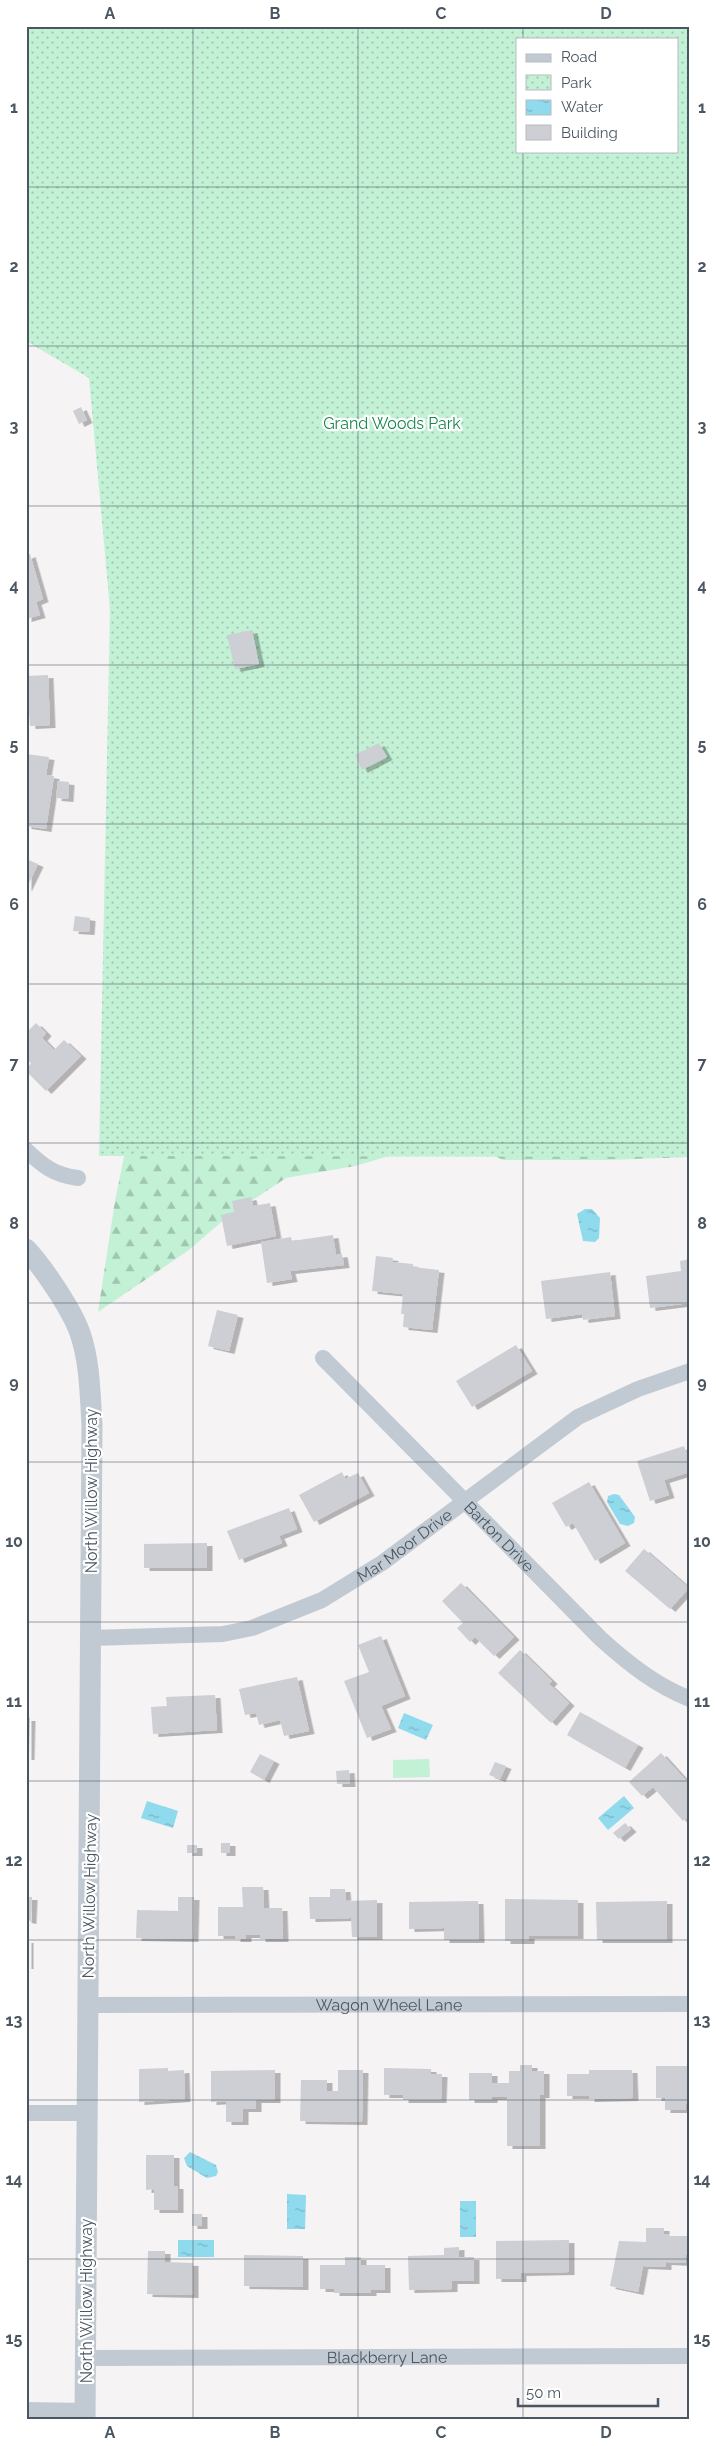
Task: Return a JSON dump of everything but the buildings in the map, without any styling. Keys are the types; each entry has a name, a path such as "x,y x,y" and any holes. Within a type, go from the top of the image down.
{"street":[{"path":"26,1150 46,1169 62,1176 78,1178"},
{"name":"North Willow Highway","path":"26,1249 53,1284 80,1332 88,1372 92,1425 85,2416"},
{"name":"Barton Drive","path":"323,1358 630,1665 655,1683 690,1699"},
{"name":"Mar Moor Drive","path":"91,1638 223,1634 252,1628 322,1600 382,1563 578,1417 638,1389 690,1371"},
{"name":"Wagon Wheel Lane","path":"88,2004 690,2004"},
{"path":"26,2113 87,2114"},
{"name":"Blackberry Lane","path":"85,2358 690,2356"},
{"path":"26,2410 85,2416"}],"green space":[{"name":"Grand Woods Park","path":"26,26 690,26 690,1157 99,1156 110,609 89,378 26,341"},
{"path":"538,786 553,885 513,944 476,1032 476,1090 600,1077 690,1078 690,1157 608,1160 503,1160 454,1137 355,1166 286,1178 227,1217 189,1250 98,1312 115,1201 130,1127 148,1102 186,1079 230,1084 262,1056 311,1041 294,1005 290,974 263,968 259,950 289,897 328,896 377,861 426,875 468,873 495,845 507,788"},
{"path":"429,1759 430,1777 393,1778 393,1760"}],"water":[{"path":"585,1209 592,1209 600,1218 599,1238 595,1242 583,1241 577,1214"},
{"path":"619,1495 635,1517 634,1523 628,1526 620,1524 607,1502 608,1496"},
{"path":"404,1713 433,1725 426,1740 398,1728"},
{"path":"624,1796 634,1808 608,1830 598,1818"},
{"path":"147,1801 178,1811 173,1828 141,1818"},
{"path":"190,2152 216,2165 218,2172 216,2176 207,2178 187,2166 184,2158"},
{"path":"287,2194 306,2195 305,2229 287,2229"},
{"path":"460,2201 476,2201 476,2237 460,2237"},
{"path":"178,2240 214,2240 214,2257 178,2257"}]}
